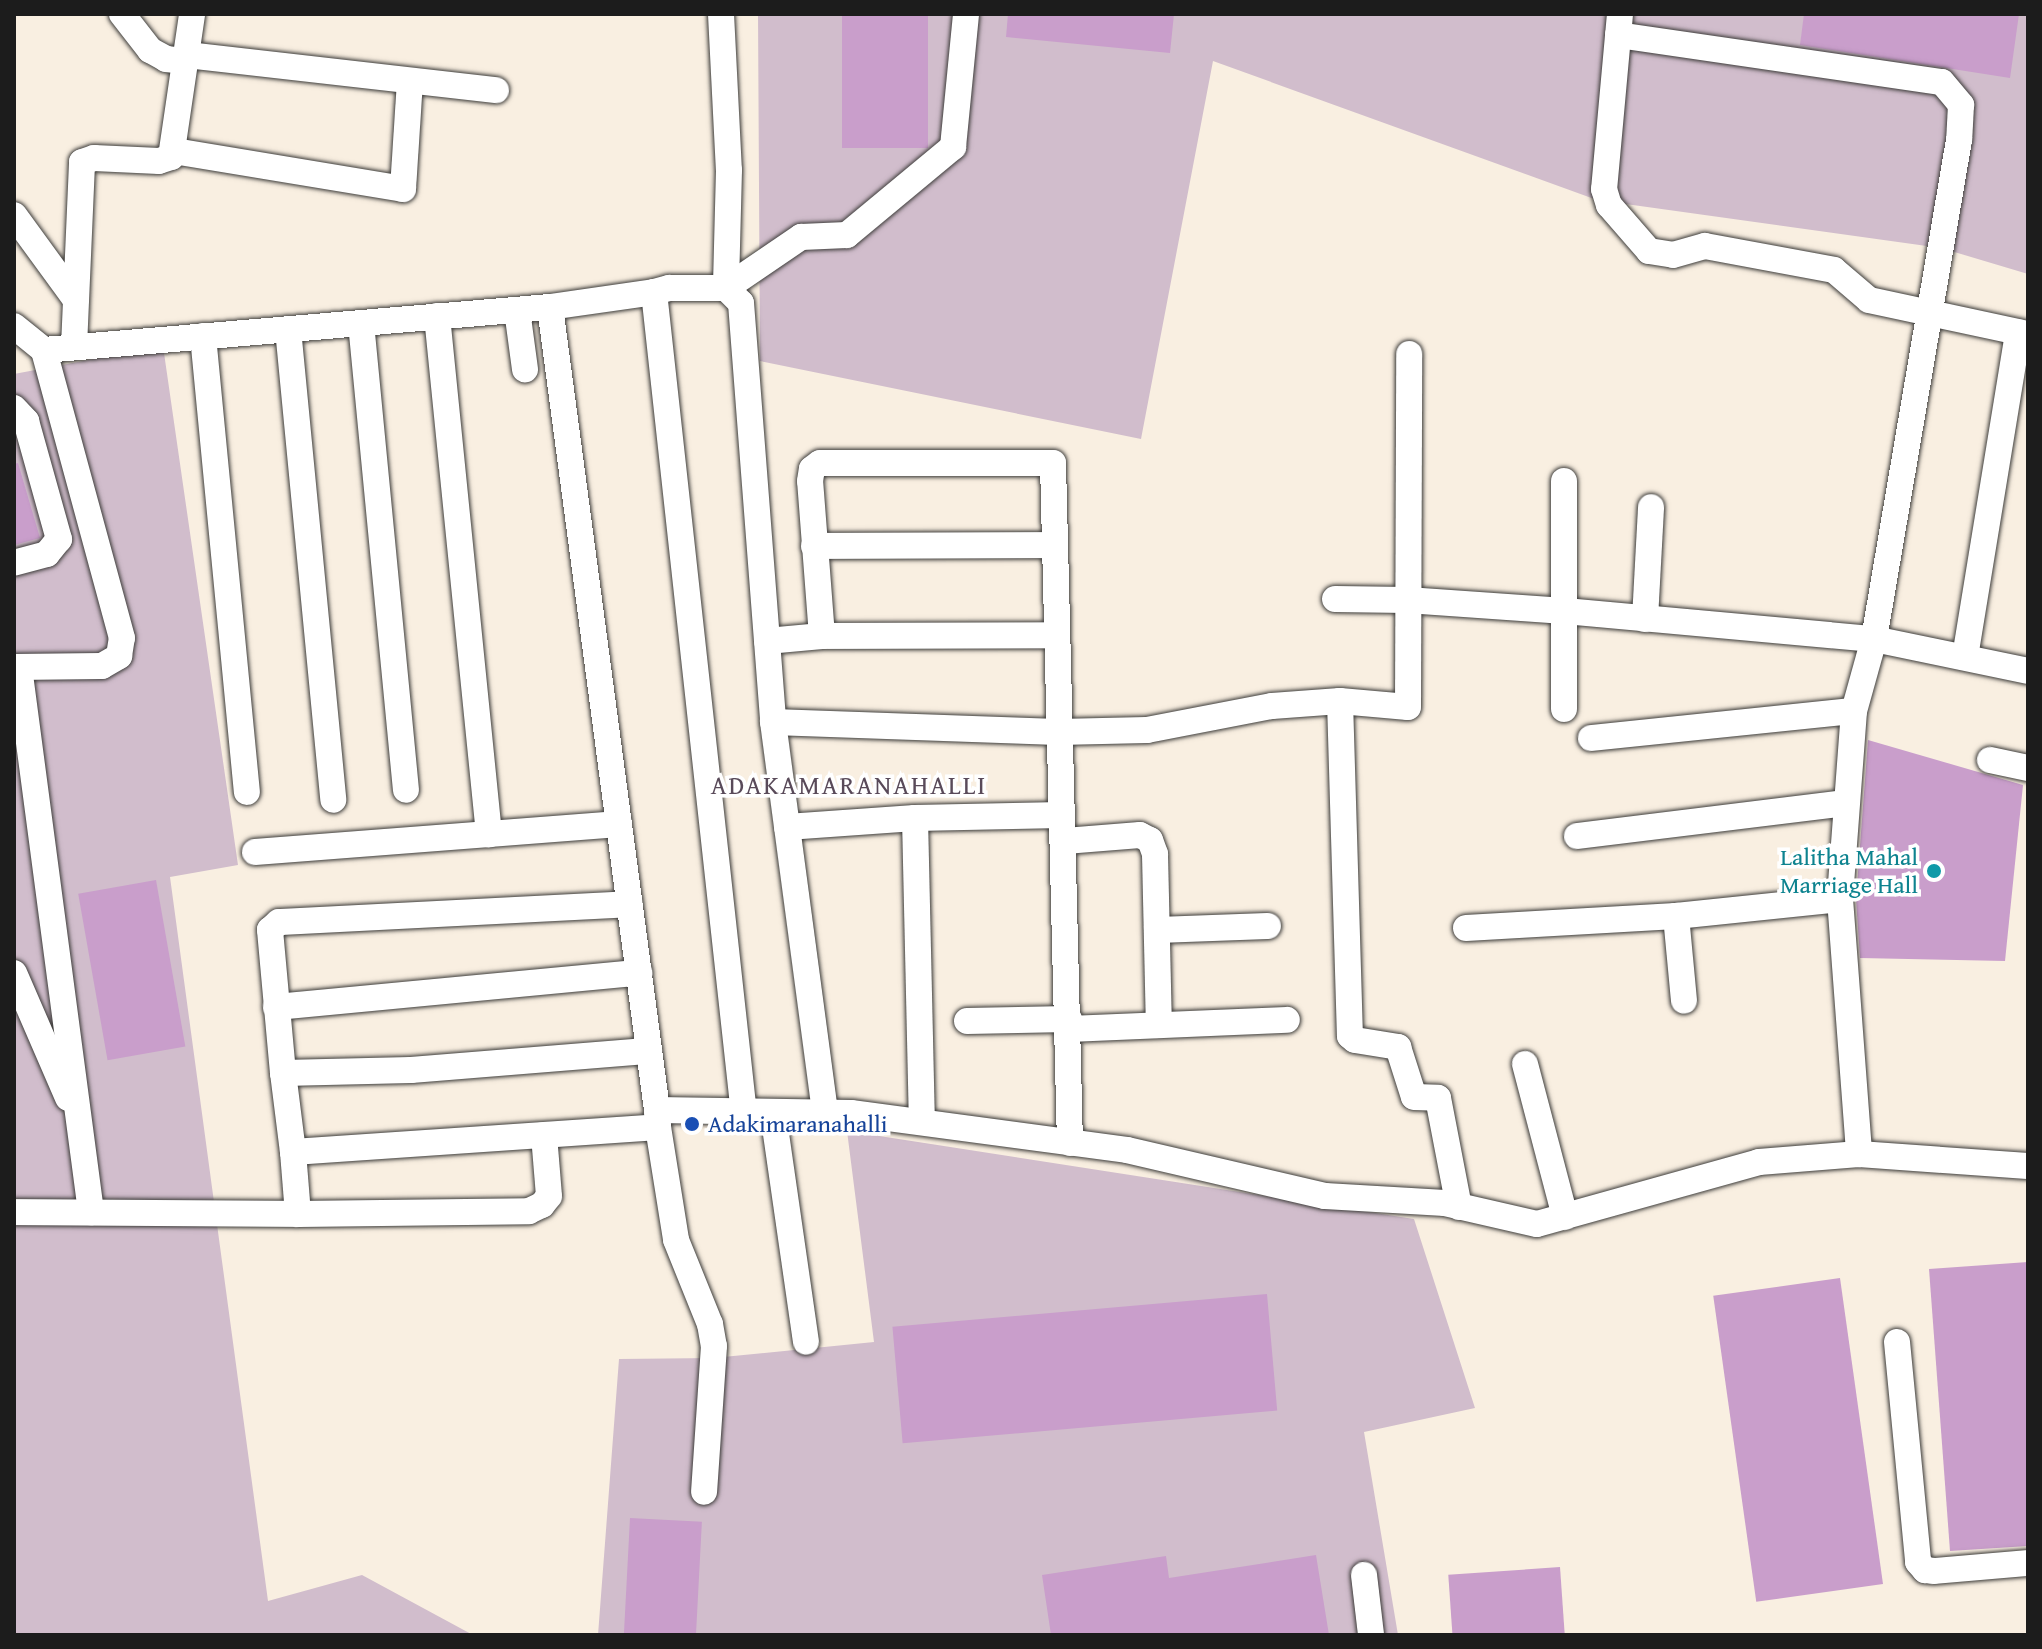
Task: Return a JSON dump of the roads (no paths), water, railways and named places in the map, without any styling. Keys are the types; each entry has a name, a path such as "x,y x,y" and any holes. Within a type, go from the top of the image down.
{"street":[{"path":"122,14 150,50 166,59 186,58 496,90"},
{"path":"74,347 82,162 94,158 159,161 171,157 192,14"},
{"path":"721,14 729,170 726,288 741,303 773,722 825,1113"},
{"path":"16,334 44,350 550,307 669,288 726,288 801,237 847,235 953,147 966,14"},
{"path":"1859,1154 1840,899 1845,803 1854,711 1874,639 1929,310 1959,140 1961,105 1942,82 1619,25 1604,189 1609,205 1649,251 1673,255 1705,246 1834,270 1869,300 1929,310 2023,333 1965,657"},
{"path":"174,151 403,189 410,81"},
{"path":"14,215 76,300"},
{"path":"654,292 744,1114"},
{"path":"550,307 657,1118 676,1240 710,1324 714,1346 704,1492"},
{"path":"517,310 525,369"},
{"path":"437,316 489,834"},
{"path":"361,323 406,790"},
{"path":"288,329 333,800"},
{"path":"203,336 247,792"},
{"path":"44,350 122,638 119,656 102,666 17,667 91,1212"},
{"path":"773,722 1058,732 1147,730 1272,706 1340,701 1408,707 1409,354"},
{"path":"14,408 26,421 59,539 47,554 14,563"},
{"path":"822,636 810,481 812,469 820,463 1053,463 1070,1143"},
{"path":"1564,481 1564,709"},
{"path":"1645,619 1651,507"},
{"path":"814,546 1055,545"},
{"path":"1335,599 1407,600 1565,611 1874,639 2028,671"},
{"path":"767,641 822,636 1057,635"},
{"path":"1340,701 1350,1036 1355,1040 1398,1047 1414,1097 1438,1098 1459,1207"},
{"path":"1591,738 1854,711"},
{"path":"1990,760 2028,768"},
{"path":"1577,836 1845,803"},
{"path":"787,827 915,818 1140,835 1150,840 1155,854 1159,1025"},
{"path":"915,818 922,1122"},
{"path":"255,852 619,824"},
{"path":"1466,928 1676,916 1840,899"},
{"path":"298,1214 270,930 279,922 630,904"},
{"path":"1676,916 1684,1001"},
{"path":"1157,930 1268,926"},
{"path":"25,998 59,966"},
{"path":"14,973 80,1127"},
{"path":"276,1007 639,973"},
{"path":"967,1021 1159,1025 1287,1020"},
{"path":"283,1073 411,1070 649,1051"},
{"path":"1525,1064 1565,1217"},
{"path":"773,1113 806,1342"},
{"path":"293,1152 544,1135 657,1118 851,1113 1127,1150 1325,1196 1459,1207 1537,1224 1759,1162 1859,1154 2028,1166"},
{"path":"14,1212 298,1214 529,1211 542,1205 549,1196 544,1135"},
{"path":"1897,1342 1918,1562 1925,1570 1934,1571 2028,1563"},
{"path":"1364,1575 1371,1635"}],"place":[{"name":"Lalitha Mahal Marriage Hall","path":"1934,871"},
{"name":"Adakimaranahalli","path":"692,1124"}],"district":[{"name":"ADAKAMARANAHALLI","path":"849,785"}]}
